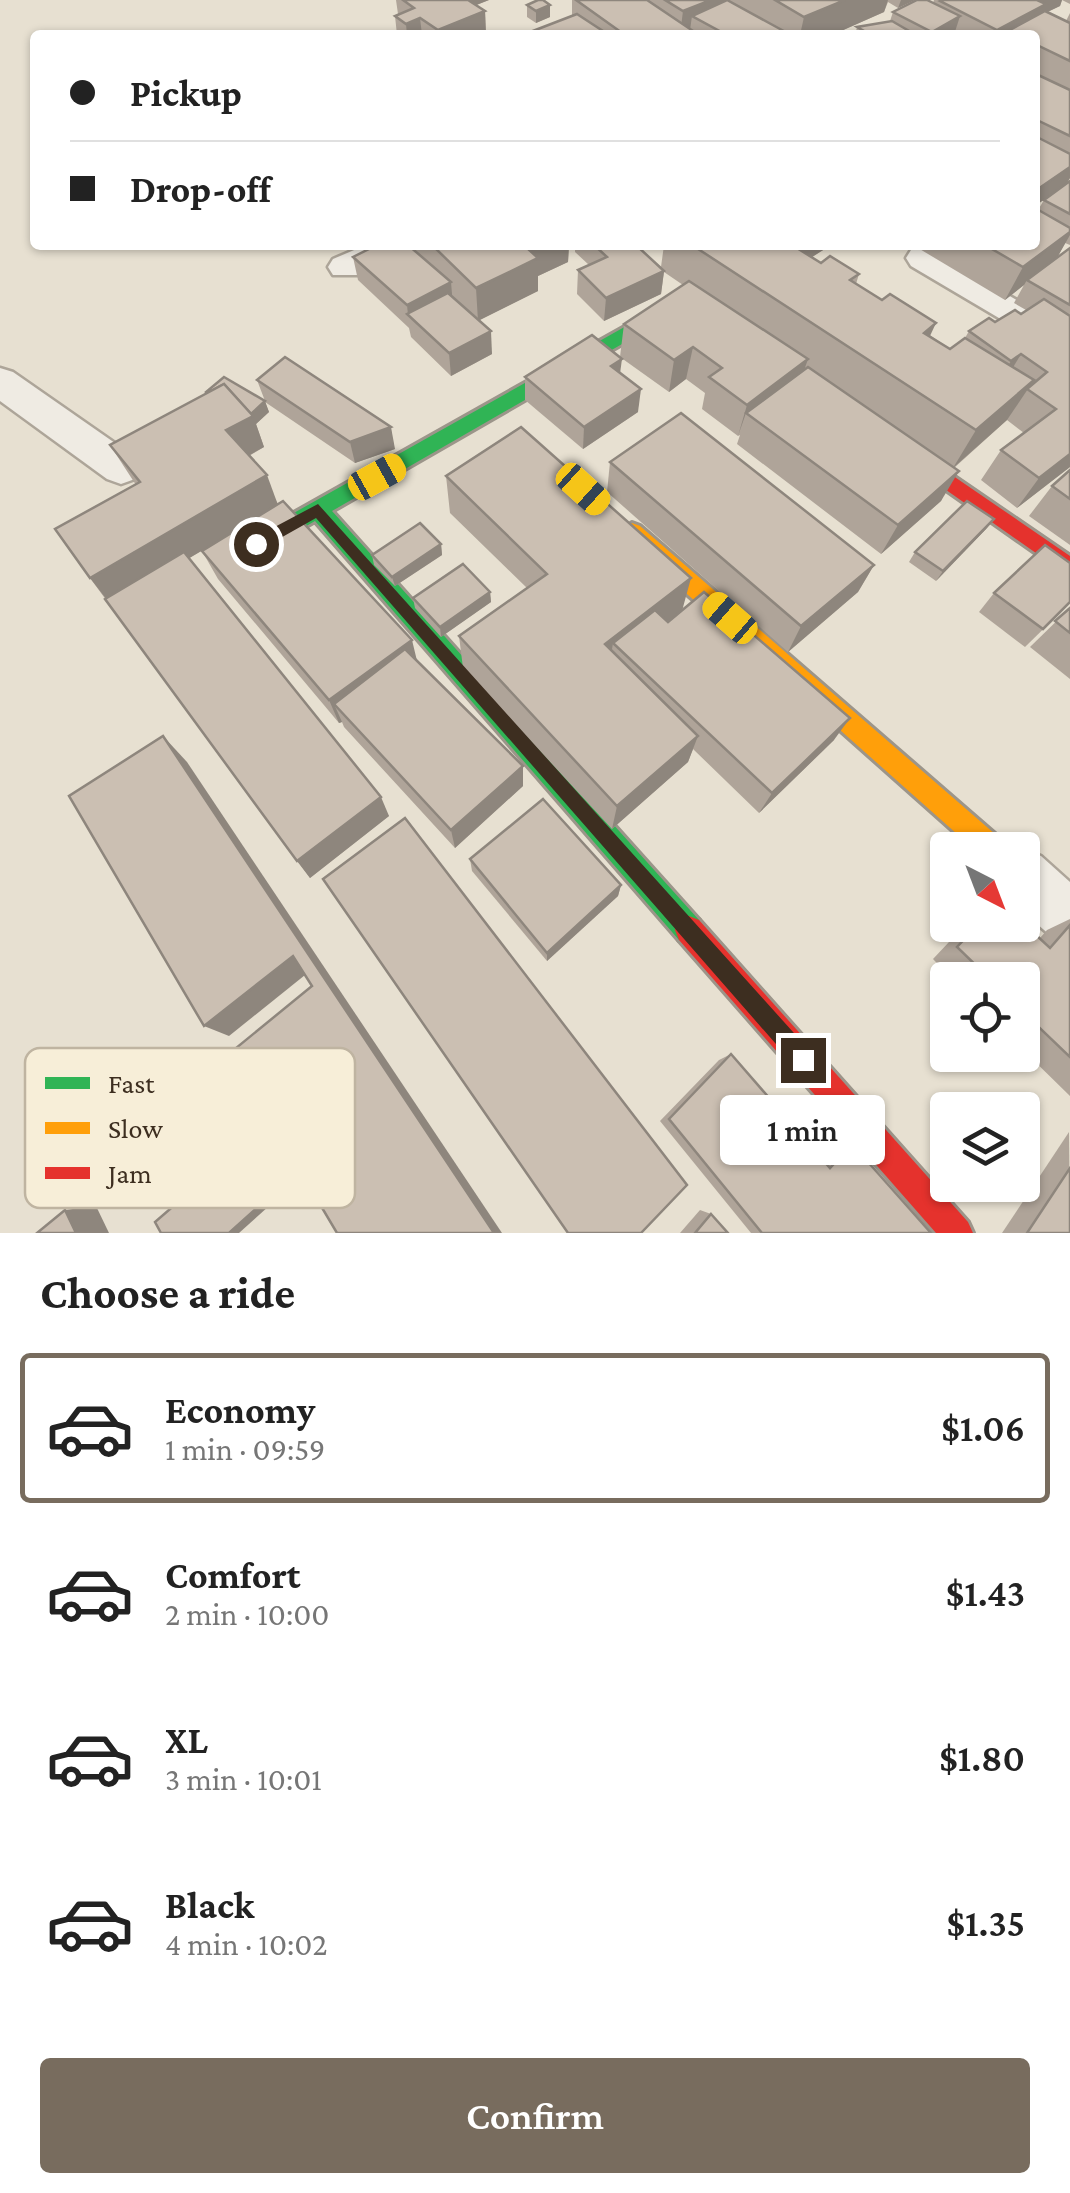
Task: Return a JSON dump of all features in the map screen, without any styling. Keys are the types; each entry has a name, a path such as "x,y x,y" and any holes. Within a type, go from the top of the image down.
{"street":[{"path":"345,268 385,250"},
{"path":"923,258 1070,348"},
{"path":"224,562 502,418 650,320 671,312 713,318"},
{"path":"0,382 121,468"},
{"path":"876,431 1070,568"},
{"path":"318,510 956,1233"},
{"path":"612,515 973,832"},
{"path":"1040,890 1070,916"}],"building":[{"path":"403,0 468,0 485,11 438,30 420,18 406,24 395,16 414,8"},
{"path":"538,0 550,5 536,11 527,5"},
{"path":"576,0 647,0 692,30 618,30"},
{"path":"665,0 711,0 683,11"},
{"path":"727,0 782,30 718,30 692,16"},
{"path":"775,0 845,0 804,17"},
{"path":"917,0 927,0 960,16 928,30 893,12"},
{"path":"942,0 1037,0 1046,4 997,30"},
{"path":"1045,11 1070,23 1070,61 1040,46 1040,30 1010,30"},
{"path":"577,14 601,30 535,30"},
{"path":"892,21 907,30 862,30 857,27"},
{"path":"1040,76 1070,90 1070,136 1040,121"},
{"path":"1040,139 1070,154 1070,167 1040,188"},
{"path":"1070,181 1070,214 1044,200"},
{"path":"1040,211 1070,228 1070,232 1023,267 994,250 1040,250"},
{"path":"1070,248 1070,305 1027,280"},
{"path":"367,250 414,250 451,282 407,305 353,257"},
{"path":"437,250 529,250 538,258 476,288"},
{"path":"599,250 641,250 664,271 606,298 578,270 607,257"},
{"path":"700,250 800,250 821,263 830,256 859,274 850,280 882,300 890,294 936,323 924,333 950,349 965,338 1034,380 976,430"},
{"path":"689,281 808,359 747,405 709,377 722,368 693,347 674,360 624,324"},
{"path":"448,293 491,331 449,353 407,314"},
{"path":"1044,299 1070,316 1070,454 1039,478 1001,450 1056,409 1027,389 1047,372 1021,354 1011,361 969,331 989,318 995,322 1015,310 1021,314"},
{"path":"592,335 622,359 611,366 641,389 584,427 525,377"},
{"path":"285,357 391,427 350,442 257,380"},
{"path":"808,367 959,471 898,525 746,413"},
{"path":"224,377 265,401 251,414 224,384 206,392"},
{"path":"224,384 253,416 226,430 267,475 90,578 55,529 140,482 110,445"},
{"path":"681,413 874,565 801,626 610,462"},
{"path":"521,427 691,578 605,644 698,736 617,806 459,636 547,574 446,476"},
{"path":"1070,470 1070,499 1052,486"},
{"path":"283,501 412,640 329,700 202,551"},
{"path":"967,501 994,519 943,571 915,552"},
{"path":"420,523 441,544 392,577 372,555"},
{"path":"1045,545 1070,563 1070,602 1043,629 994,593"},
{"path":"184,552 381,797 297,861 105,599"},
{"path":"463,564 490,592 440,627 413,598"},
{"path":"704,592 850,718 772,793 613,643 655,610 668,622"},
{"path":"1070,608 1070,633 1055,621"},
{"path":"405,649 523,766 451,830 334,704"},
{"path":"163,736 494,1233 337,1233 322,1208 355,1208 355,1048 236,1048 312,986 293,956 204,1026 69,796"},
{"path":"543,799 621,885 547,953 470,859"},
{"path":"405,818 687,1185 641,1233 568,1233 323,879"},
{"path":"1070,925 1070,1057 1040,1028 1040,962 972,962 957,947 962,942 1040,942 1040,939 1050,948"},
{"path":"731,1054 830,1168 852,1144 931,1233 762,1233 669,1119"},
{"path":"1070,1168 1070,1233 1027,1233"},
{"path":"171,1208 257,1208 229,1233 161,1233 155,1222"},
{"path":"65,1210 76,1233 37,1233"},
{"path":"711,1214 728,1233 695,1233"}],"traffic: fast":[{"path":"236,556 650,320 691,312"},
{"path":"318,510 689,930"}],"traffic: slow":[{"path":"632,532 974,832"}],"traffic: jam":[{"path":"892,442 1070,568"},
{"path":"689,930 957,1233"}],"route":[{"path":"256,544 318,510 803,1060"}]}
